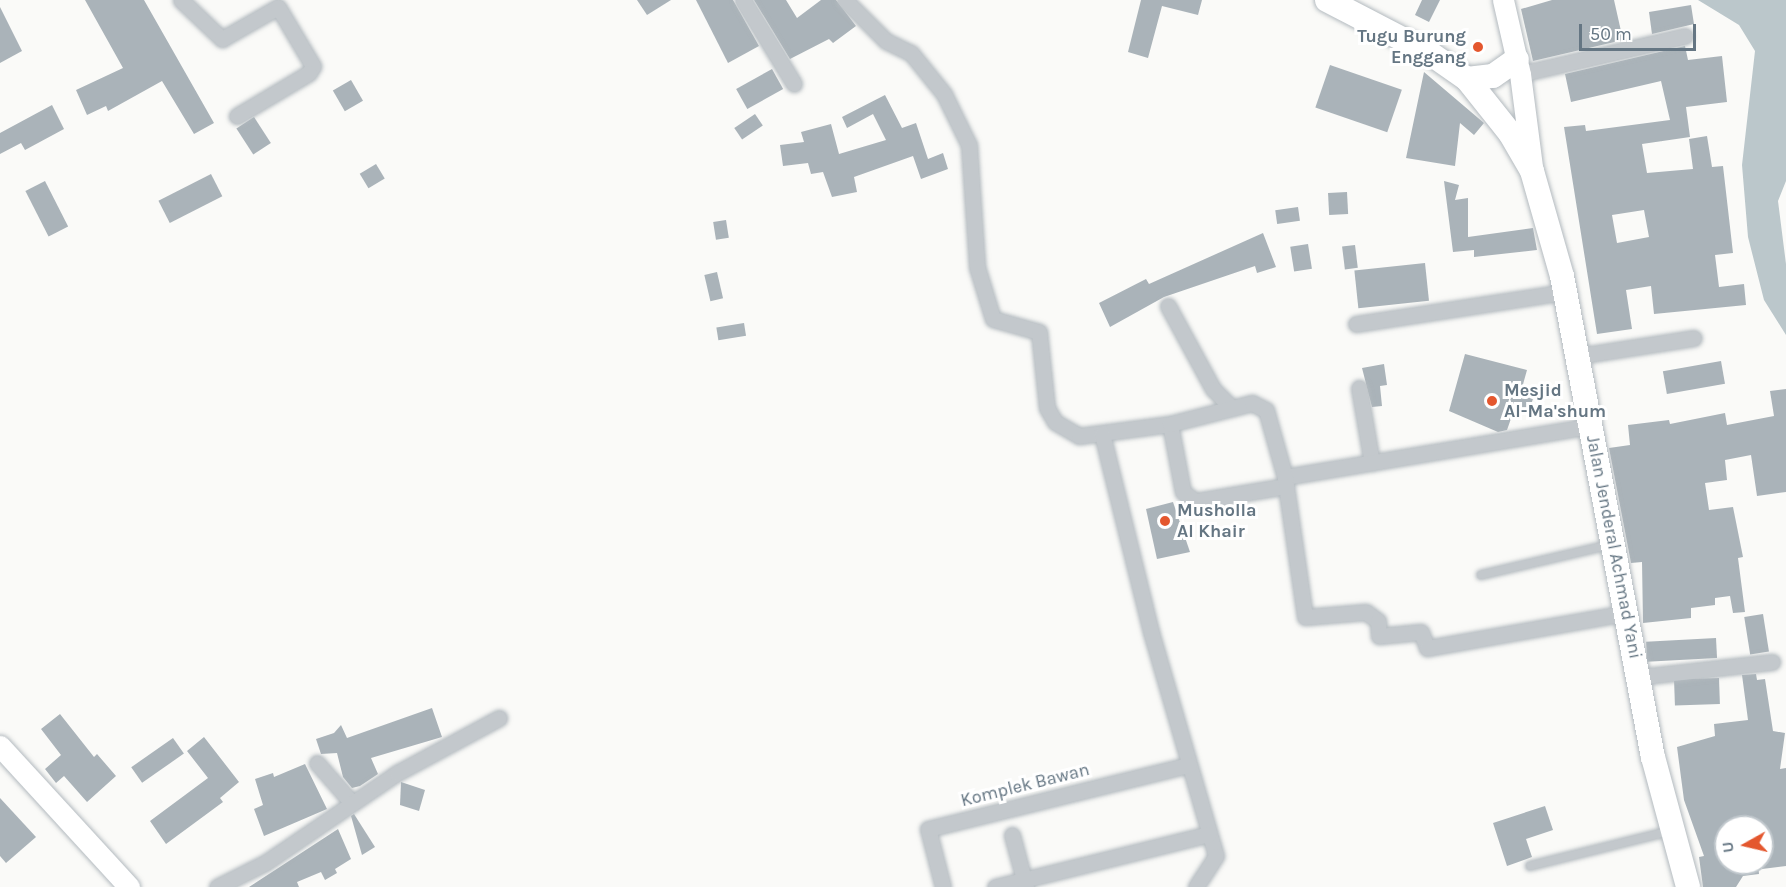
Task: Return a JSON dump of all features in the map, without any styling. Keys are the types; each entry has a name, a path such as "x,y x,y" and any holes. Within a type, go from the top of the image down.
{"main road":[{"name":"Jalan Jenderal Achmad Yani","path":"1327,0 1431,54 1467,79 1510,133 1532,171 1565,292 1638,677 1671,831 1688,887"},
{"path":"1467,79 1493,76 1518,67"}],"street":[{"path":"181,0 222,39 283,3 312,70 237,116"},
{"path":"743,0 794,84"},
{"path":"845,0 886,41 911,53 944,94 969,145 970,211 977,267 993,319 1039,332 1047,408 1055,422 1079,436 1170,424 1252,403 1266,410 1286,482 1305,617 1366,612 1378,621 1379,636 1421,632 1427,648 1626,613"},
{"path":"1503,0 1518,67 1532,171"},
{"path":"1518,67 1685,36"},
{"path":"1356,324 1565,292"},
{"path":"1168,306 1213,389 1232,408"},
{"path":"1578,356 1694,338"},
{"path":"1359,388 1372,463"},
{"path":"1170,424 1183,492 1195,501 1372,463 1591,426"},
{"path":"1102,434 1189,765 1216,856 1196,887"},
{"path":"1638,677 1772,662"},
{"path":"217,887 265,863 352,803 499,718"},
{"path":"0,746 129,887"},
{"path":"317,763 352,803"},
{"name":"Komplek Bawan","path":"943,887 928,829 1189,765"},
{"path":"995,887 1025,883 1209,834"},
{"path":"1012,835 1025,883"}],"lane":[{"path":"1481,575 1613,544"},
{"path":"1530,866 1671,831"}],"shaded area":[{"path":"1698,0 1786,0 1786,181 1778,201 1786,264 1786,335 1764,300 1748,237 1742,165 1755,51 1739,25"}],"building":[{"path":"85,0 144,0 214,123 194,134 162,81 108,111 106,106 87,115 76,90 123,68"},
{"path":"637,0 671,0 647,15"},
{"path":"696,0 733,0 759,46 728,63"},
{"path":"754,0 786,0 797,18 821,0 836,0 856,26 833,43 829,39 790,59"},
{"path":"1141,0 1202,0 1198,15 1162,6 1148,58 1128,52"},
{"path":"1422,0 1440,0 1429,22 1415,15"},
{"path":"1552,0 1614,0 1623,40 1533,61 1521,9"},
{"path":"1691,5 1694,24 1652,34 1649,12"},
{"path":"0,7 22,51 0,63"},
{"path":"1685,46 1688,60 1722,56 1727,102 1686,107 1690,137 1642,144 1647,173 1693,169 1689,139 1707,136 1712,167 1723,166 1733,253 1715,255 1719,287 1744,284 1746,305 1654,314 1651,286 1626,290 1632,329 1597,334 1564,127 1585,125 1586,131 1670,120 1661,81 1571,102 1565,74","holes":["1644,210 1649,237 1617,243 1612,215"]},
{"path":"1330,65 1402,90 1387,132 1315,108"},
{"path":"772,69 783,89 747,109 736,89"},
{"path":"1424,72 1484,123 1474,135 1460,123 1455,166 1406,158"},
{"path":"351,80 363,101 345,111 333,90"},
{"path":"885,95 902,128 916,123 928,159 943,153 948,169 921,179 913,156 854,177 857,192 832,197 823,172 811,174 808,163 783,166 780,145 804,142 801,132 831,124 839,154 886,140 873,114 847,128 842,117"},
{"path":"52,105 64,129 25,150 21,143 0,154 0,133"},
{"path":"755,114 763,126 742,140 734,128"},
{"path":"254,117 271,143 253,154 236,128"},
{"path":"376,164 385,179 368,188 360,174"},
{"path":"211,174 222,196 170,223 158,201"},
{"path":"45,181 68,226 49,236 25,191"},
{"path":"1444,181 1459,185 1455,200 1468,198 1468,237 1533,228 1537,250 1474,257 1474,250 1453,252"},
{"path":"1347,192 1348,214 1329,215 1328,193"},
{"path":"1298,207 1300,221 1277,224 1275,210"},
{"path":"726,220 729,238 716,240 713,222"},
{"path":"1263,233 1276,267 1257,273 1255,266 1164,297 1110,327 1099,303 1146,279 1149,284"},
{"path":"1308,244 1312,269 1294,272 1290,247"},
{"path":"1355,245 1358,268 1345,269 1342,247"},
{"path":"1425,263 1429,301 1358,308 1354,270"},
{"path":"717,272 723,298 710,301 704,275"},
{"path":"744,323 746,336 718,340 716,327"},
{"name":"Mesjid Al-Ma'shum","path":"1465,354 1527,370 1522,388 1535,392 1528,415 1514,410 1507,430 1498,432 1449,411"},
{"path":"1721,361 1725,384 1667,394 1663,371"},
{"path":"1384,364 1387,385 1380,386 1382,406 1372,407 1362,368"},
{"path":"1786,389 1786,492 1757,496 1751,455 1725,460 1727,480 1705,483 1709,510 1733,507 1743,557 1738,558 1745,612 1733,613 1730,596 1715,598 1715,605 1691,608 1691,618 1643,623 1642,562 1631,563 1609,448 1630,445 1628,425 1669,420 1670,424 1725,413 1727,425 1774,416 1770,391"},
{"name":"Musholla Al Khair","path":"1173,502 1190,552 1157,559 1146,509"},
{"path":"1763,614 1769,652 1750,655 1744,617"},
{"path":"1716,638 1717,658 1647,662 1646,642"},
{"path":"1756,674 1757,680 1765,679 1773,731 1785,733 1780,769 1786,768 1786,866 1774,868 1774,815 1714,815 1714,875 1751,875 1743,876 1736,887 1703,887 1699,857 1704,856 1684,800 1677,747 1715,736 1714,724 1748,720 1742,675"},
{"path":"1719,678 1720,704 1675,706 1674,680"},
{"path":"432,708 442,737 371,758 378,774 360,786 352,788 343,777 337,753 321,754 316,739 334,733 341,725 347,738"},
{"path":"60,714 94,757 97,754 116,776 87,802 64,776 56,783 45,769 61,755 41,729"},
{"path":"204,737 239,782 220,798 223,802 166,844 150,821 208,778 187,751"},
{"path":"173,738 184,754 142,783 131,767"},
{"path":"305,764 327,809 264,836 254,809 263,805 255,779 273,773 274,777"},
{"path":"401,782 425,790 419,811 400,805"},
{"path":"0,798 36,837 6,863 0,856"},
{"path":"1545,806 1553,830 1526,839 1532,857 1507,866 1493,823"},
{"path":"354,814 375,847 362,855 351,816"},
{"path":"338,829 351,859 335,869 337,873 325,880 321,872 297,882 299,887 249,887"}],"place":[{"name":"Tugu Burung Enggang","path":"1478,47"},
{"name":"Mesjid Al-Ma'shum","path":"1492,401"},
{"name":"Musholla Al Khair","path":"1165,521"}]}
